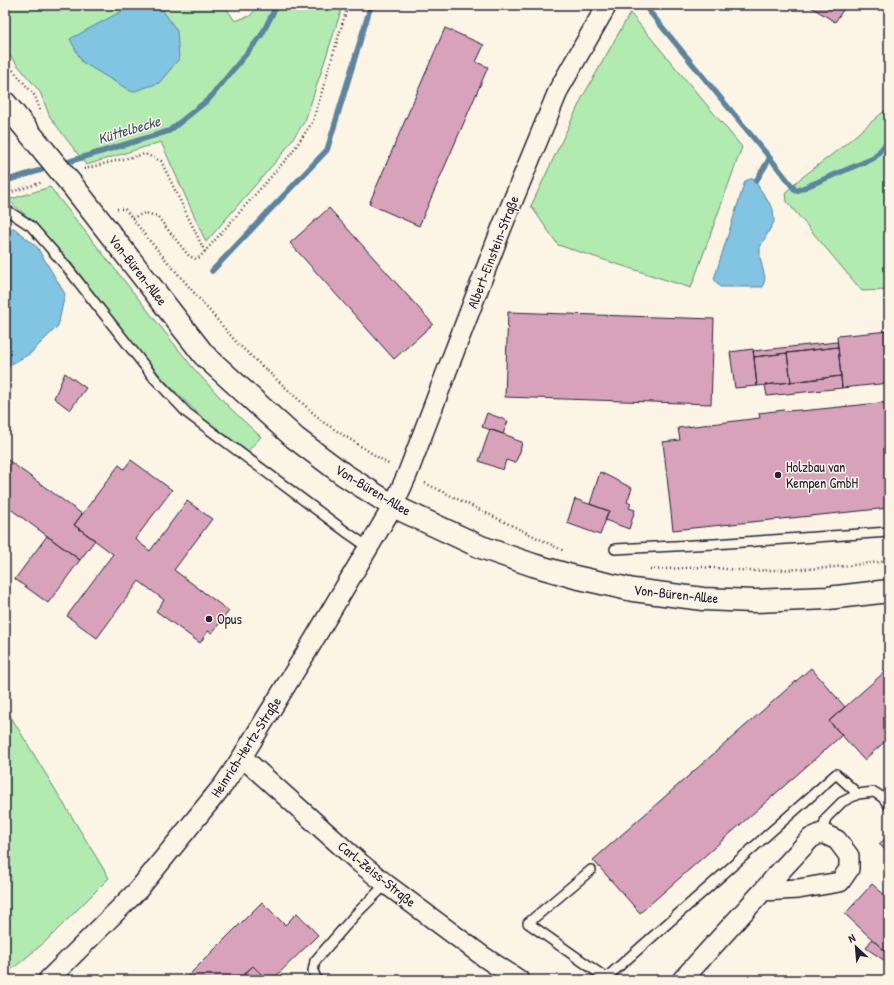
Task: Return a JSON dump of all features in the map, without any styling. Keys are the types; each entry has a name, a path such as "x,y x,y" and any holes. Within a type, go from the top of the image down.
{"street":[{"name":"Albert-Einstein-Straße","path":"393,506 407,475 502,227 559,89 607,5"},
{"name":"Von-Büren-Allee","path":"5,103 45,152 78,177 204,355 295,438 343,474 393,506 481,547 525,563 575,577 633,590 703,599 754,601 828,598 889,592"},
{"name":"Heinrich-Hertz-Straße","path":"48,980 138,890 224,784 309,648 393,506"},
{"name":"Carl-Zeiss-Straße","path":"242,757 386,884 484,958 519,980"},
{"path":"682,980 811,838 822,833 837,840 849,856 849,869 840,882 798,889 763,891"}],"lane":[{"path":"5,209 31,226 60,259 155,379 187,413 368,547"},
{"path":"615,549 889,532"},
{"path":"591,870 528,923 606,978 836,774 858,794"},
{"path":"822,833 826,818 842,802 858,794 874,792 889,805"},
{"path":"317,980 313,971 315,961 355,915 386,884"}],"path":[{"path":"132,218 145,213 157,216 189,256 196,259 200,257 291,154 313,122 348,5"},
{"path":"5,62 35,96 42,119"},
{"path":"78,177 127,158 145,154 161,161 205,252"},
{"path":"5,194 48,180"},
{"path":"113,208 125,209 149,240 237,343 323,422 407,475"}],"green space":[{"path":"5,5 224,5 235,21 250,16 259,5 343,5 305,121 283,153 206,242 161,142 86,165 50,117 40,92 5,50"},
{"path":"630,13 742,147 691,288 558,245 531,206 582,98"},
{"path":"889,107 889,290 862,291 787,202 786,192 796,182 843,146"},
{"path":"50,187 194,369 230,408 261,437 247,452 212,427 168,384 136,348 72,264 36,224 8,200"},
{"path":"5,707 109,878 45,942 5,975"}],"water":[{"path":"133,5 159,5 177,31 179,59 159,83 132,92 82,62 70,39"},
{"path":"753,178 773,209 774,222 760,247 760,257 765,278 763,287 720,287 714,279 745,181"},
{"path":"14,228 37,247 65,294 58,326 31,353 5,368 5,229"}],"building":[{"path":"808,5 841,5 845,7 835,22"},
{"path":"445,28 484,45 476,62 488,67 419,226 369,204"},
{"path":"329,208 433,324 394,359 290,243"},
{"path":"508,312 714,319 711,404 505,397"},
{"path":"889,331 889,383 842,388 837,336"},
{"path":"837,342 838,347 754,357 753,351"},
{"path":"838,347 841,376 791,382 787,353"},
{"path":"753,349 757,386 735,388 730,352"},
{"path":"787,353 791,382 757,386 754,357"},
{"path":"65,373 86,388 70,410 54,398"},
{"path":"841,376 842,388 767,396 765,385"},
{"name":"Holzbau van Kempen GmbH","path":"889,402 889,508 673,530 663,442 680,440 678,428 760,418 759,413 784,410 801,411"},
{"path":"487,413 508,421 503,434 482,427"},
{"path":"490,429 522,442 520,452 515,463 506,460 503,470 479,461"},
{"path":"5,458 82,514 74,525 95,540 80,560 5,505"},
{"path":"131,460 172,490 135,539 150,551 187,501 212,519 174,570 229,611 212,633 208,631 200,643 156,611 164,600 139,581 97,638 67,616 113,554 74,525 119,465 124,469"},
{"path":"600,472 632,488 627,502 631,504 629,508 635,510 629,529 605,520 609,511 590,504"},
{"path":"575,499 609,511 600,535 567,523"},
{"path":"47,536 80,560 48,603 15,579"},
{"path":"811,668 845,707 829,721 842,735 640,913 593,860"},
{"path":"888,669 889,738 864,760 829,721"},
{"path":"886,838 889,844 884,849 879,844"},
{"path":"872,884 889,899 889,955 845,914"},
{"path":"262,902 285,925 297,913 318,935 272,980 267,980 253,966 238,980 184,980"},
{"path":"872,939 889,955 885,961 866,948"},
{"path":"253,966 267,980 238,980"}],"waterway":[{"name":"Küttelbecke","path":"61,164 169,131 209,99 261,36 277,5"},
{"path":"212,271 327,150 371,5"},
{"path":"644,5 796,191 874,158 889,140"},
{"path":"756,181 770,158"},
{"name":"Küttelbecke","path":"5,181 51,167"}],"place":[{"name":"Holzbau van Kempen GmbH","path":"778,475"},
{"name":"Opus","path":"209,619"}]}
